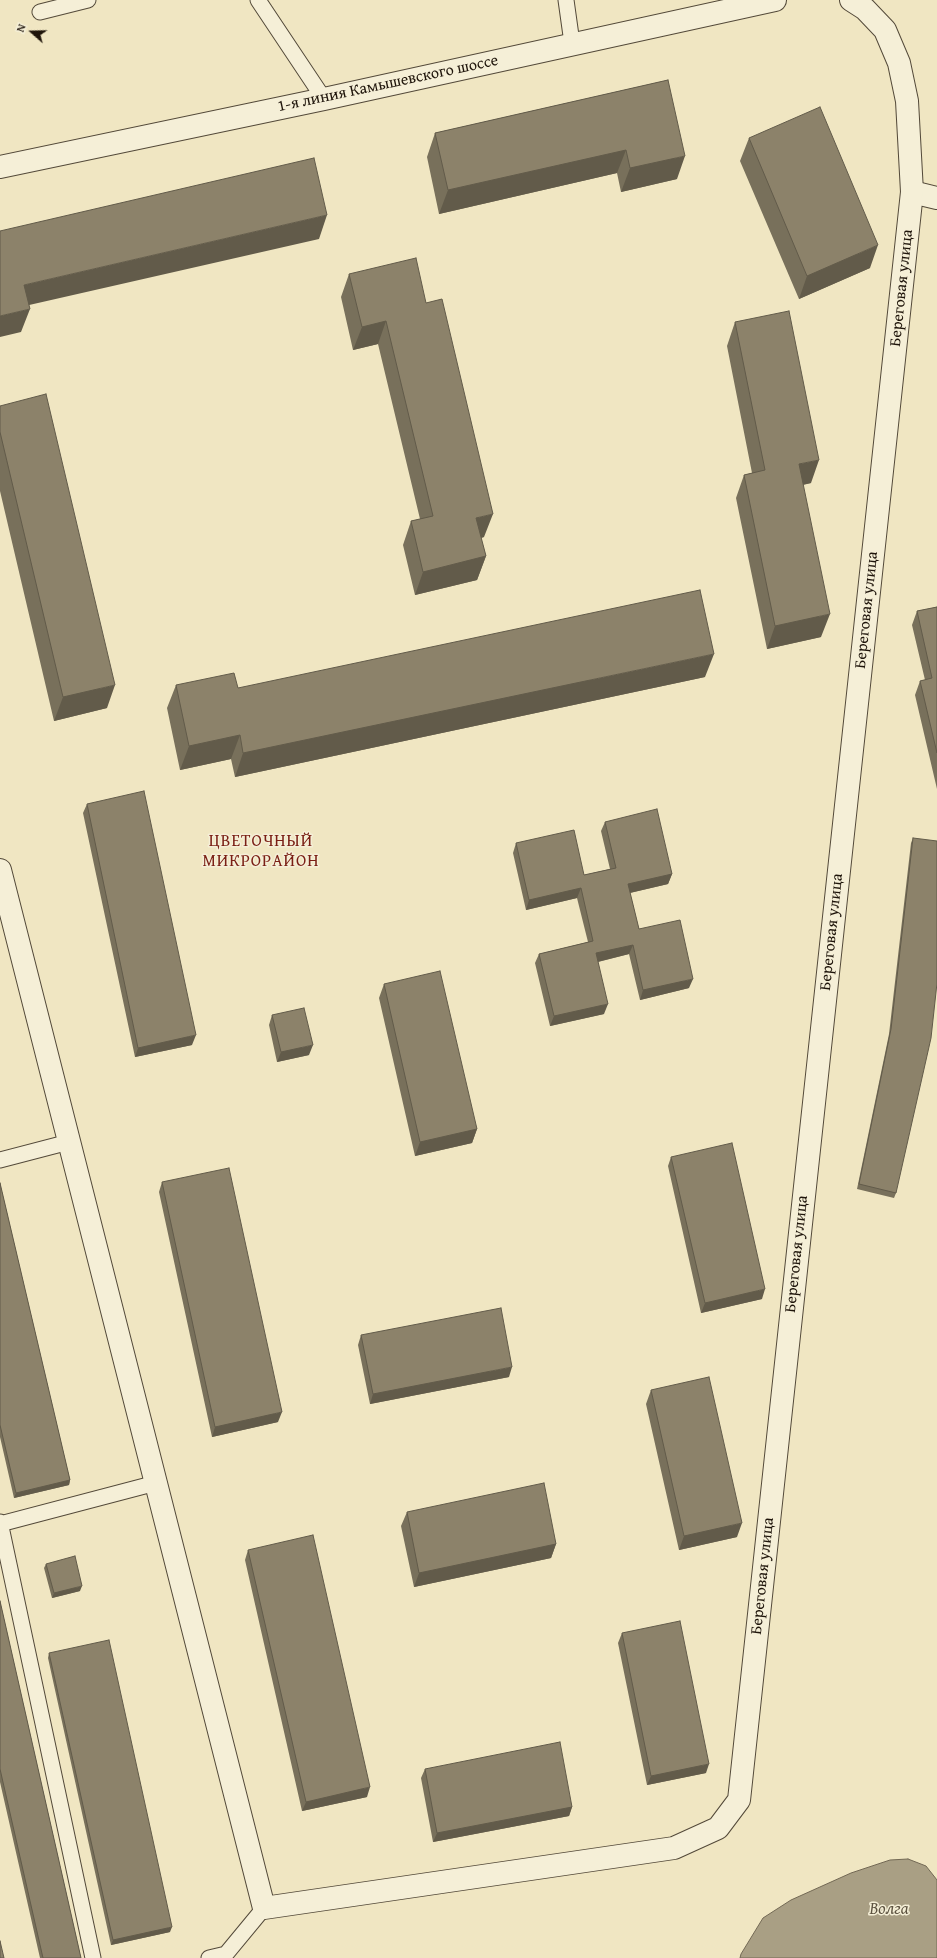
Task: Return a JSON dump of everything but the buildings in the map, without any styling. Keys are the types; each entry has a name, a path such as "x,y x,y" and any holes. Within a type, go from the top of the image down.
{"street":[{"name":"1-я линия Камышевского шоссе","path":"0,167 324,99 572,43 775,0"},
{"name":"Береговая улица","path":"264,1908 674,1848 718,1828 739,1800 912,192 907,102 899,63 885,30 863,3"},
{"path":"912,192 937,198"},
{"path":"0,870 264,1908"}],"lane":[{"path":"40,12 88,0"},
{"path":"258,0 324,99"},
{"path":"566,0 572,43"},
{"path":"0,1160 69,1142"},
{"path":"93,1958 0,1523 156,1483"},
{"path":"209,1958 226,1954 264,1908"}],"water":[{"name":"Волга","path":"908,1859 926,1866 937,1880 937,1958 740,1958 763,1918 791,1900 851,1873 890,1860"}],"district":[{"name":"ЦВЕТОЧНЫЙ МИКРОРАЙОН","path":"261,852"}]}
